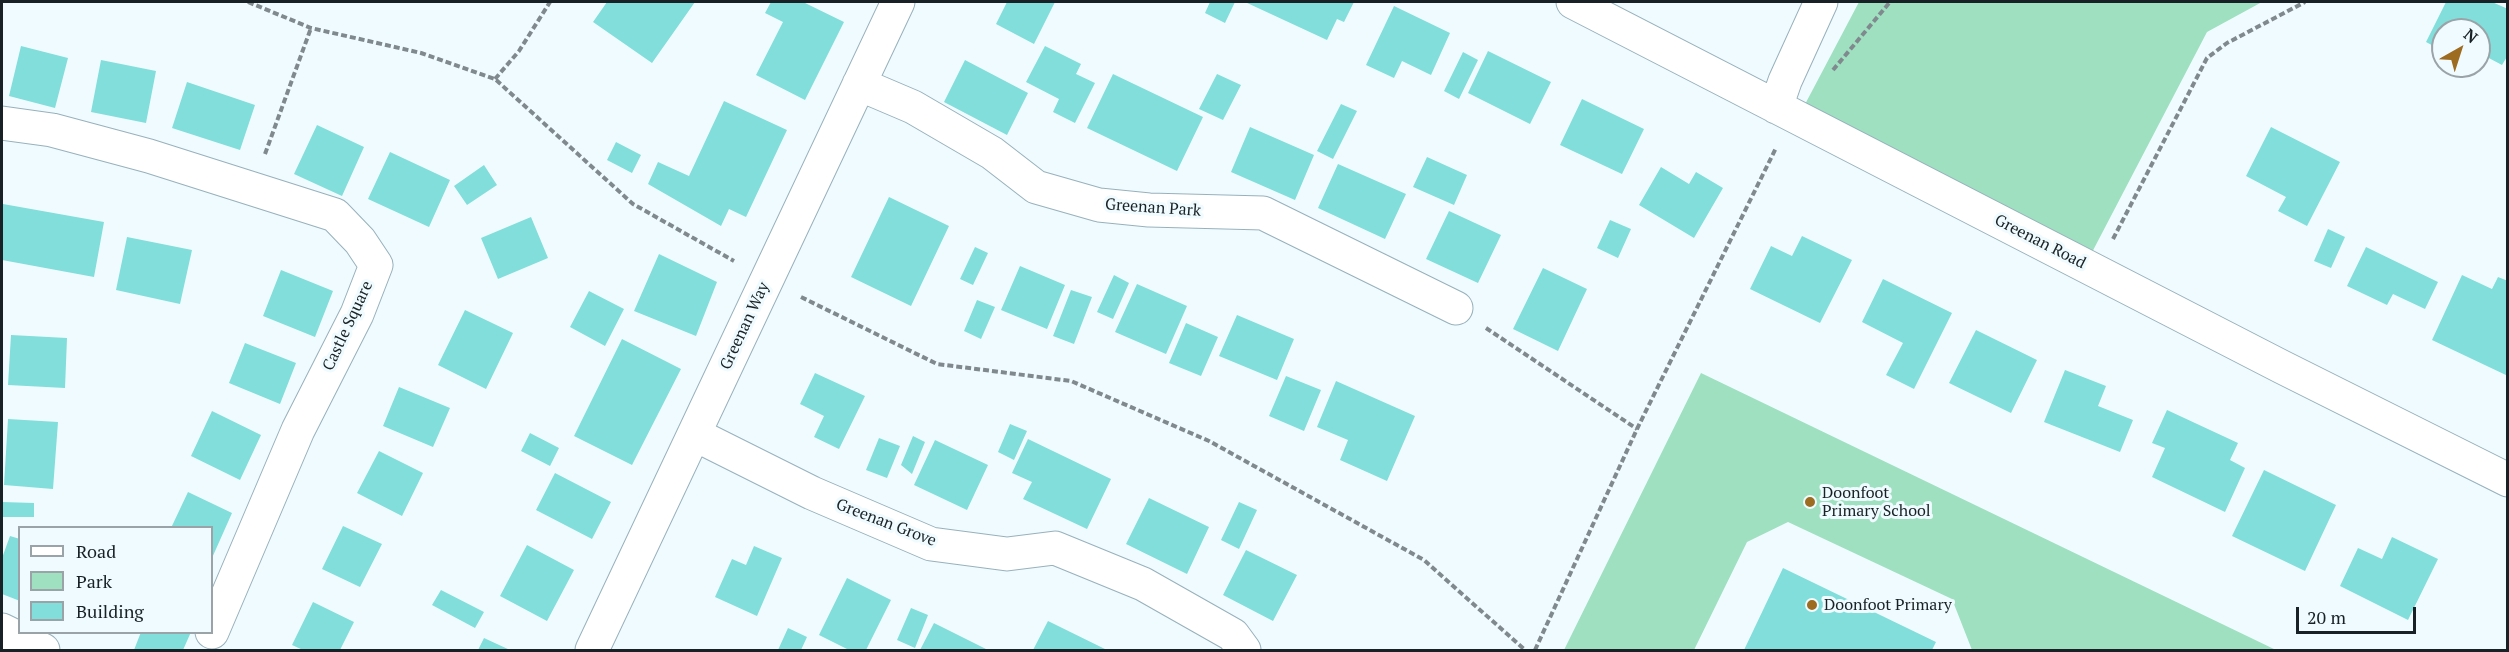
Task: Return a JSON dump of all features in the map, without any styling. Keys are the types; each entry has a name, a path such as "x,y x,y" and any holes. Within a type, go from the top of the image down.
{"street":[{"name":"Greenan Way","path":"592,651 898,2"},
{"name":"Greenan Road","path":"1573,2 2096,272 2508,480"},
{"path":"1784,111 1785,81 1821,2"},
{"name":"Greenan Park","path":"859,84 913,107 992,153 1036,187 1100,205 1149,210 1263,213 1456,308"},
{"name":"Castle Square","path":"2,123 52,130 335,214 360,241 376,265 357,314 298,430 213,630"},
{"name":"Greenan Grove","path":"694,434 812,493 931,544 1007,554 1055,548 1143,584 1233,635 1244,651"},
{"path":"2,630 43,651"},
{"name":"Castle Square","path":"204,651 211,634"}],"path":[{"path":"248,2 311,28 422,53 495,79 633,204 766,279 937,364 1071,381 1209,441 1424,560 1524,651"},
{"path":"495,79 519,51 550,2"},
{"path":"2096,272 2207,58 2227,44 2305,2"},
{"path":"253,188 311,28"},
{"path":"1535,651 1784,111"},
{"path":"1456,308 1637,429"}],"green space":[{"path":"1859,2 2262,2 2207,32 2088,260 1802,110"},
{"name":"Doonfoot Primary School","path":"1701,373 2276,650 1972,650 1952,599 1788,522 1747,542 1694,650 1564,650"}],"building":[{"path":"607,2 695,2 652,63 593,22"},
{"path":"771,2 803,2 844,22 805,100 756,75 783,22 765,13"},
{"path":"1007,2 1055,2 1034,44 996,24"},
{"path":"1210,2 1235,2 1225,23 1205,13"},
{"path":"1245,2 1354,2 1344,22 1337,19 1327,40"},
{"path":"2446,2 2492,2 2508,9 2508,55 2502,65 2491,59 2491,18 2438,18"},
{"path":"1394,6 1450,33 1431,75 1402,61 1394,78 1366,65"},
{"path":"2431,32 2431,45 2426,42"},
{"path":"21,46 68,58 55,108 9,96"},
{"path":"1045,46 1081,64 1076,74 1095,83 1075,123 1053,112 1059,99 1026,82"},
{"path":"1488,51 1551,82 1530,124 1468,93"},
{"path":"1463,52 1478,60 1459,99 1444,91"},
{"path":"101,60 156,71 146,123 91,112"},
{"path":"965,60 1028,93 1007,135 944,102"},
{"path":"1113,74 1203,117 1177,171 1087,128"},
{"path":"1217,74 1241,85 1223,120 1199,109"},
{"path":"187,82 255,105 240,150 172,128"},
{"path":"1582,99 1644,129 1622,174 1560,145"},
{"path":"724,101 787,130 746,217 729,209 721,226 648,184 658,162 689,176"},
{"path":"1341,104 1357,111 1333,159 1317,151"},
{"path":"317,125 364,147 342,196 294,174"},
{"path":"1250,127 1314,155 1295,200 1231,172"},
{"path":"2271,127 2340,162 2307,226 2278,211 2286,197 2246,176"},
{"path":"616,142 641,155 632,173 607,160"},
{"path":"390,152 450,180 429,227 368,199"},
{"path":"1427,157 1467,175 1454,205 1413,187"},
{"path":"1338,164 1406,194 1385,239 1318,208"},
{"path":"484,165 497,185 467,205 454,186"},
{"path":"1661,167 1689,184 1696,172 1723,188 1694,238 1639,205"},
{"path":"889,197 949,226 911,306 851,277"},
{"path":"3,204 104,222 94,277 2,260"},
{"path":"1449,211 1501,235 1478,283 1426,259"},
{"path":"531,217 548,258 498,279 481,238"},
{"path":"1610,220 1631,229 1618,258 1597,248"},
{"path":"2328,229 2345,237 2331,268 2314,261"},
{"path":"1802,236 1852,260 1820,323 1750,289 1771,246 1792,256"},
{"path":"127,237 192,250 180,304 116,290"},
{"path":"975,247 988,253 973,285 960,279"},
{"path":"2366,247 2438,282 2425,309 2393,294 2387,305 2347,286"},
{"path":"659,254 717,282 696,336 634,311"},
{"path":"1020,266 1065,285 1047,329 1001,310"},
{"path":"1543,268 1587,289 1558,351 1513,329"},
{"path":"281,270 333,291 315,337 263,316"},
{"path":"1114,275 1129,283 1113,319 1097,312"},
{"path":"2462,275 2492,289 2498,277 2508,281 2508,376 2432,340"},
{"path":"1883,279 1952,313 1914,389 1886,375 1903,343 1862,322"},
{"path":"1137,284 1187,306 1166,354 1115,332"},
{"path":"1071,290 1092,297 1074,344 1053,336"},
{"path":"589,291 624,309 605,346 570,327"},
{"path":"977,300 995,307 981,339 964,331"},
{"path":"465,310 513,333 486,389 438,365"},
{"path":"1237,315 1294,339 1277,380 1219,356"},
{"path":"1186,323 1218,337 1201,376 1169,363"},
{"path":"1976,330 2037,360 2011,413 1949,383"},
{"path":"11,335 67,338 65,388 8,385"},
{"path":"622,339 681,369 632,465 574,436"},
{"path":"245,343 296,363 280,404 229,383"},
{"path":"2065,370 2106,386 2098,406 2133,420 2120,452 2044,422"},
{"path":"815,373 865,396 839,449 814,437 824,416 800,404"},
{"path":"1286,376 1321,390 1304,431 1269,416"},
{"path":"1336,381 1415,416 1387,481 1340,460 1348,440 1317,427"},
{"path":"399,387 450,408 433,447 383,426"},
{"path":"2167,410 2238,443 2230,460 2245,468 2225,512 2152,477 2165,448 2152,443"},
{"path":"212,411 261,435 240,480 191,456"},
{"path":"8,419 58,422 53,489 4,485"},
{"path":"1010,424 1027,431 1014,460 998,452"},
{"path":"530,433 559,448 550,466 521,451"},
{"path":"913,436 925,442 912,474 901,465"},
{"path":"879,438 900,446 887,478 866,470"},
{"path":"1028,439 1111,479 1087,529 1023,499 1032,482 1012,473"},
{"path":"935,440 988,465 967,510 914,485"},
{"path":"379,451 423,473 402,516 357,493"},
{"path":"2264,470 2336,505 2305,571 2232,536"},
{"path":"555,473 611,502 592,539 536,510"},
{"path":"188,492 232,513 213,556 213,526 172,526"},
{"path":"1149,498 1209,527 1187,574 1126,544"},
{"path":"2,502 34,503 34,517 2,517"},
{"path":"1239,502 1257,510 1239,549 1221,540"},
{"path":"343,526 382,544 360,587 322,569"},
{"path":"10,536 18,538 18,600 2,594 2,558"},
{"path":"2392,537 2438,559 2408,620 2340,586 2358,548 2382,559"},
{"path":"527,545 574,570 547,621 500,596"},
{"path":"754,546 782,558 757,616 715,597 732,559 746,565"},
{"path":"1246,550 1297,575 1273,621 1223,595"},
{"name":"Doonfoot Primary","path":"1783,568 1936,642 1932,650 1744,650"},
{"path":"847,578 891,600 866,650 849,650 819,635"},
{"path":"441,590 484,612 475,628 432,605"},
{"path":"313,602 354,622 340,650 303,650 292,645"},
{"path":"911,608 928,615 915,648 897,640"},
{"path":"1048,621 1107,650 1033,650"},
{"path":"934,623 988,650 920,650"},
{"path":"788,628 807,637 801,650 778,650"},
{"path":"140,634 190,634 183,650 134,650"},
{"path":"484,638 510,650 478,650"}],"place":[{"name":"Doonfoot Primary School","path":"1810,502"},
{"name":"Doonfoot Primary","path":"1812,605"}]}
